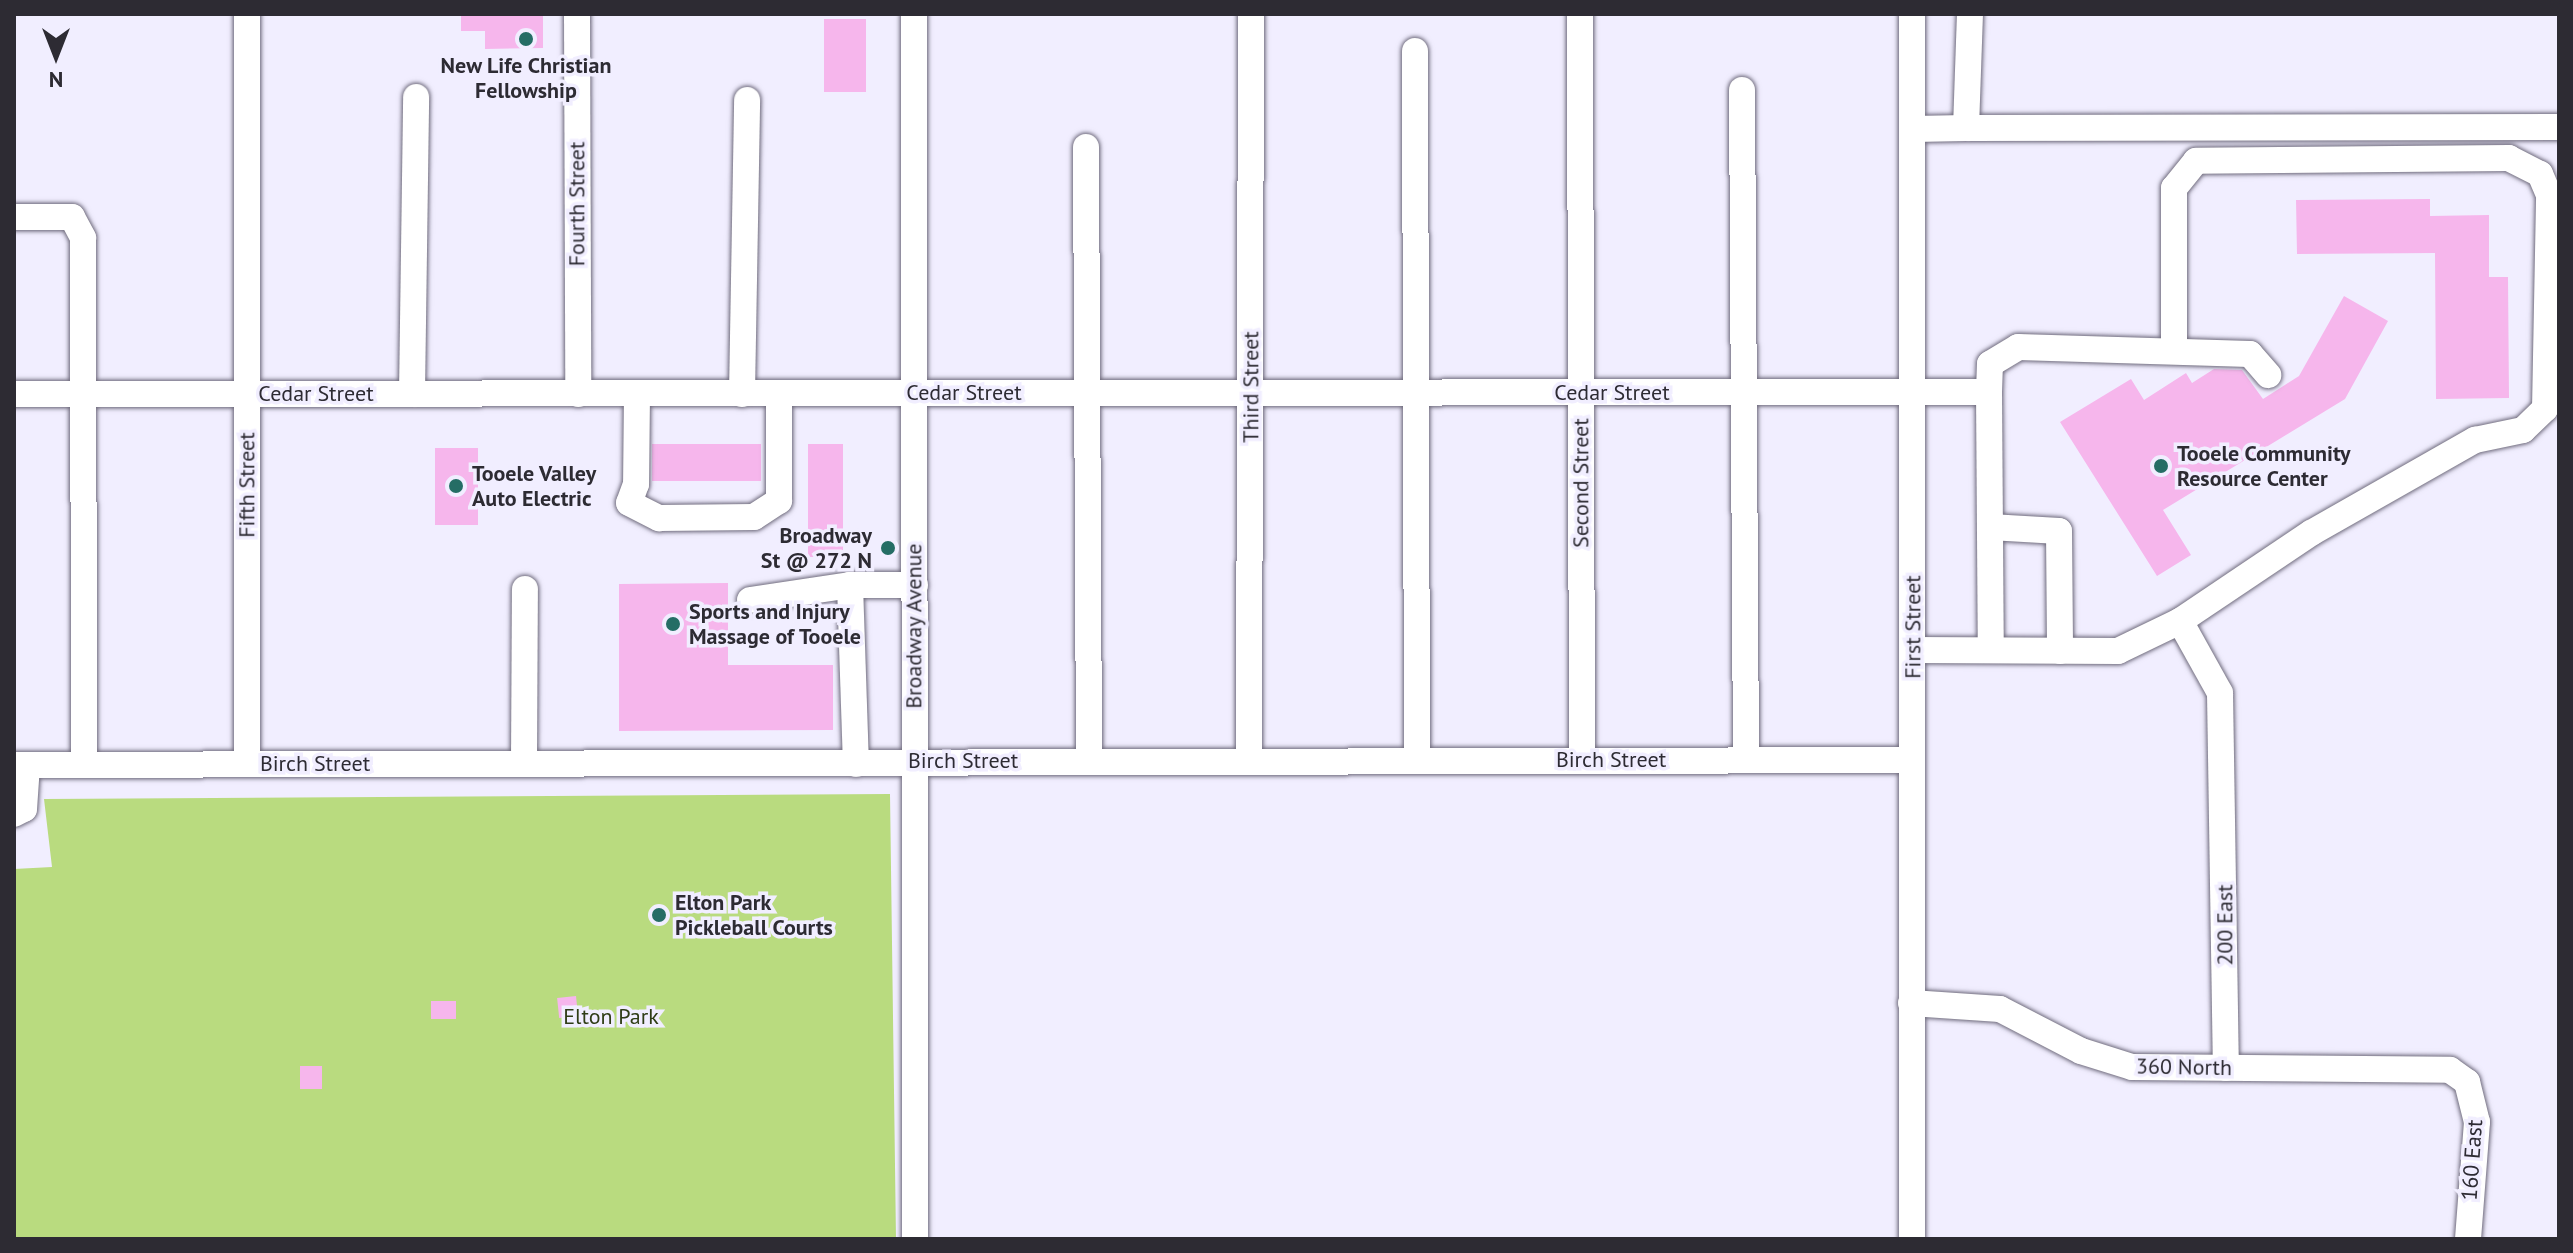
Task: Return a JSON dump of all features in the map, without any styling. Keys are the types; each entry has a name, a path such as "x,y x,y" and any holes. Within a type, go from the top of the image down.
{"street":[{"name":"Fifth Street","path":"247,14 247,764"},
{"name":"Fourth Street","path":"577,14 578,394"},
{"name":"Broadway Avenue","path":"914,14 915,1239"},
{"name":"Third Street","path":"1249,761 1251,14"},
{"name":"Second Street","path":"1580,14 1582,760"},
{"name":"First Street","path":"1912,14 1912,1239"},
{"path":"1966,128 1970,14"},
{"path":"1415,51 1417,760"},
{"path":"1742,90 1746,760"},
{"path":"412,394 416,97"},
{"path":"742,394 747,100"},
{"path":"1913,129 2559,127"},
{"path":"1086,147 1089,761"},
{"path":"1914,650 2118,651 2180,621 2311,533 2475,440 2523,430 2545,409 2549,195 2540,174 2509,158 2196,161 2174,188 2174,351"},
{"path":"14,217 72,217 83,238 84,764"},
{"path":"1991,650 1990,364 2018,347 2250,354 2268,375"},
{"name":"Cedar Street","path":"14,394 1989,392"},
{"path":"637,394 636,484 629,503 639,514 675,518 754,517 779,501 779,394"},
{"path":"1990,527 2059,531 2060,651"},
{"path":"750,600 850,585 915,585"},
{"path":"850,585 856,764"},
{"path":"524,764 525,589"},
{"name":"200 East","path":"2180,621 2220,693 2225,781 2226,1068"},
{"name":"Birch Street","path":"20,765 1911,760"},
{"path":"14,814 24,809 20,765"},
{"name":"360 North","path":"1911,1003 2000,1009 2081,1051 2132,1067 2424,1068 2467,1082"},
{"name":"160 East","path":"2467,1082 2477,1122 2468,1239"}],"green space":[{"name":"Elton Park","path":"890,794 896,1239 14,1239 14,869 52,867 44,799"}],"building":[{"name":"New Life Christian Fellowship","path":"461,14 543,14 543,48 485,49 485,31 461,31"},
{"path":"824,19 866,19 866,92 824,92"},
{"path":"2430,199 2430,216 2489,215 2489,277 2508,277 2509,398 2436,399 2435,253 2297,254 2296,200"},
{"name":"Tooele Community Resource Center","path":"2344,296 2388,321 2345,399 2163,510 2191,555 2157,576 2060,422 2131,379 2144,400 2186,373 2192,383 2214,369 2242,370 2263,399 2299,376"},
{"path":"652,444 761,444 761,481 652,481"},
{"path":"808,444 843,444 843,557 808,557"},
{"name":"Tooele Valley Auto Electric","path":"435,448 478,448 478,525 435,525"},
{"name":"Sports and Injury Massage of Tooele","path":"728,583 728,665 833,665 833,730 619,731 619,584"},
{"path":"576,996 578,1016 559,1018 557,998"},
{"path":"431,1001 456,1001 456,1019 431,1019"},
{"path":"300,1066 322,1066 322,1089 300,1089"}],"place":[{"name":"New Life Christian Fellowship","path":"526,39"},
{"name":"Tooele Community Resource Center","path":"2161,466"},
{"name":"Tooele Valley Auto Electric","path":"456,486"},
{"name":"Broadway St @ 272 N","path":"888,548"},
{"name":"Sports and Injury Massage of Tooele","path":"673,624"},
{"name":"Elton Park Pickleball Courts","path":"659,915"}]}
